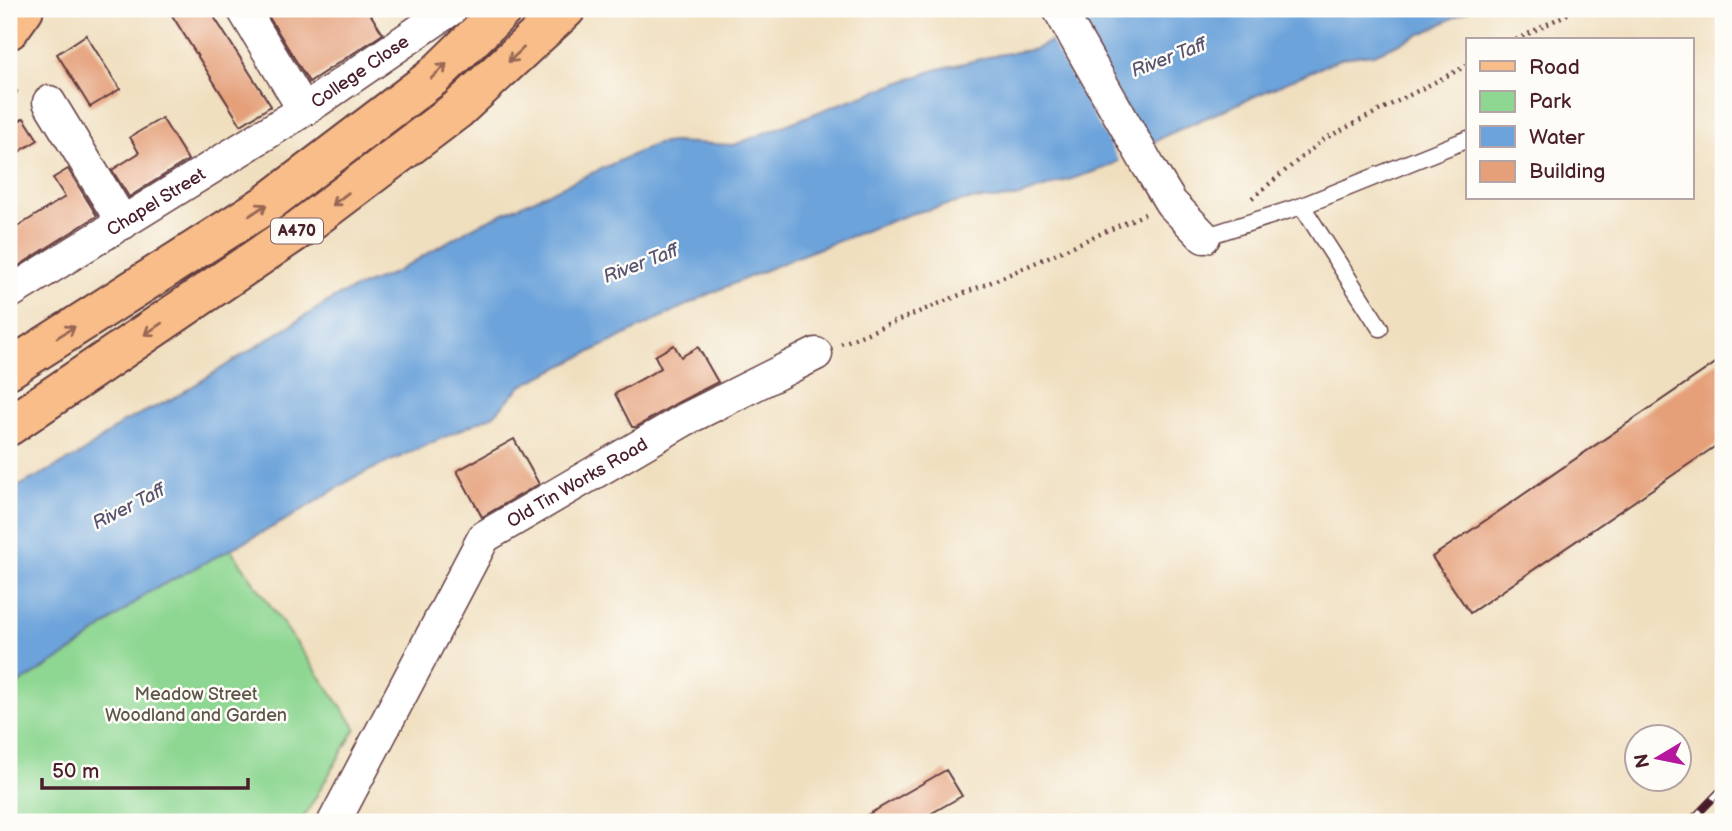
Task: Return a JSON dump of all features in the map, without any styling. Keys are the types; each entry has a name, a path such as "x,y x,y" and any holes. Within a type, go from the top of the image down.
{"main road":[{"path":"9,30 24,9"},
{"name":"A470","path":"9,369 265,205 432,78 503,9"},
{"name":"A470","path":"9,426 301,228 457,110 566,9"}],"street":[{"path":"243,9 304,110"},
{"name":"College Close","path":"304,110 451,9"},
{"path":"1059,9 1171,203 1204,237"},
{"path":"49,102 123,223"},
{"name":"Chapel Street","path":"9,293 304,110"},
{"name":"Old Tin Works Road","path":"334,822 484,537 686,419 816,354"}],"lane":[{"path":"1204,237 1302,205 1466,140"},
{"path":"1302,205 1380,328"}],"path":[{"path":"1520,38 1577,9"},
{"path":"1244,204 1324,139 1466,66"},
{"path":"816,354 1001,278 1171,203"}],"green space":[{"name":"Meadow Street Woodland and Garden","path":"230,548 356,728 301,822 9,822 9,690 75,649 147,593"}],"water":[{"name":"River Taff","path":"1134,9 1470,9 1374,54 1342,58 1169,134 1105,168 1013,198 968,200 910,214 709,294 521,386 494,415 355,477 286,520 147,593 75,649 9,690 9,491 81,454 123,422 172,399 339,295 394,273 473,227 656,144 673,142 734,145 935,70 1036,49 1096,17"}],"pier":[{"path":"1078,23 1149,149 1121,164 1049,38"}],"building":[{"path":"168,9 209,9 271,106 241,125"},
{"path":"264,9 367,9 383,34 309,82"},
{"path":"86,35 120,89 90,107 57,54"},
{"path":"24,118 38,140 9,158 9,127"},
{"path":"162,118 188,160 129,197 112,170 139,153 130,137"},
{"path":"68,169 97,216 9,272 9,232 65,197 53,178"},
{"path":"674,345 681,357 698,347 718,382 632,427 615,394 661,368 655,356"},
{"path":"1723,358 1723,441 1470,613 1432,557"},
{"path":"514,439 539,484 482,517 457,471"},
{"path":"946,770 962,796 916,822 855,822"}],"railway":[{"path":"1690,822 1723,788"},
{"path":"1716,822 1723,814"}]}
